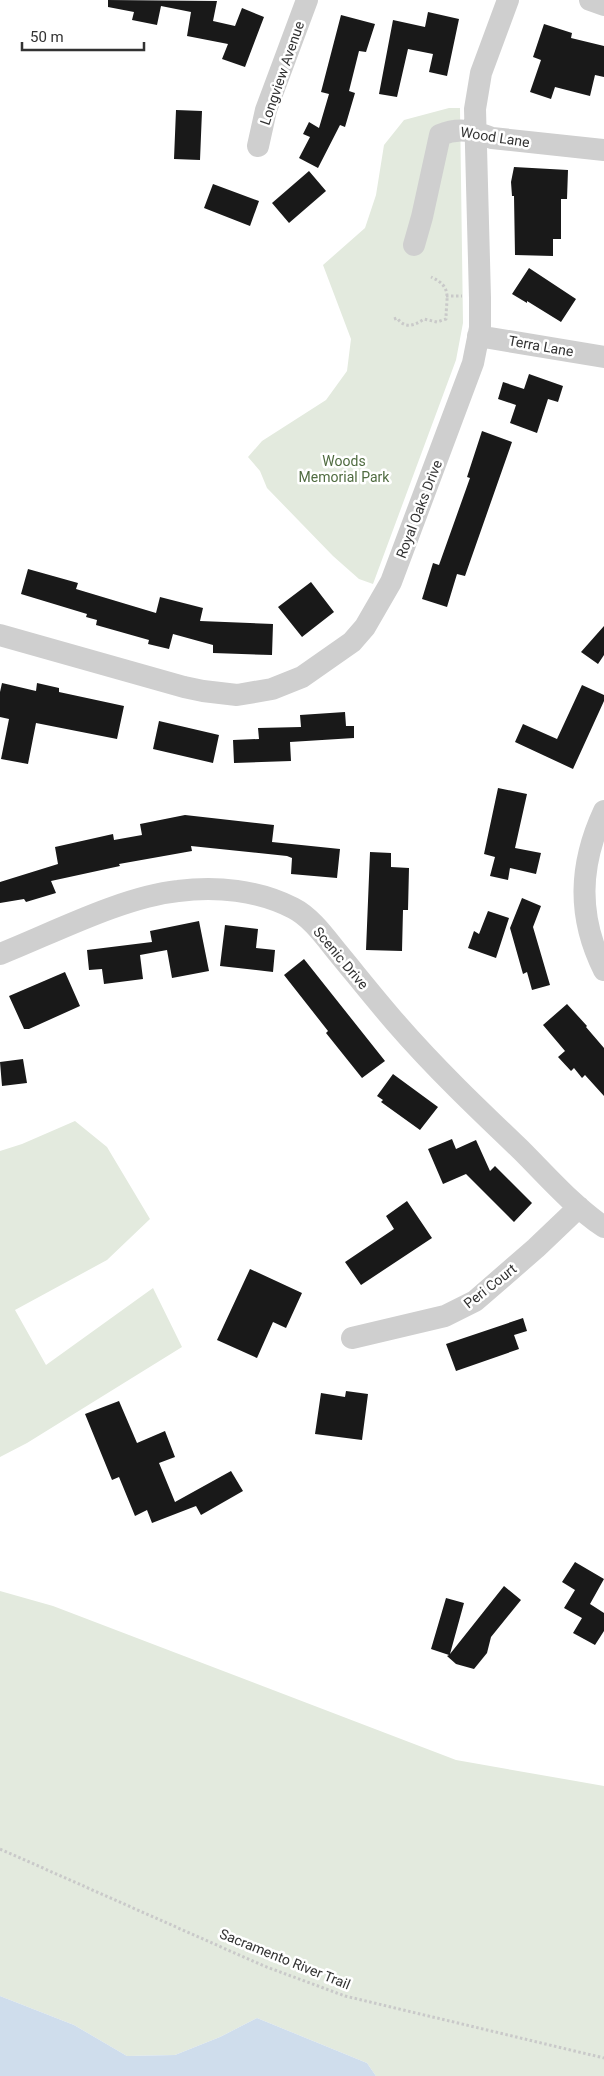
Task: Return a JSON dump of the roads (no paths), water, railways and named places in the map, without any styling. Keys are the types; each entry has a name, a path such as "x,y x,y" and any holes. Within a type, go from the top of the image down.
{"street":[{"name":"Longview Avenue","path":"258,146 266,110 307,0"},
{"name":"Royal Oaks Drive","path":"0,635 203,691 238,695 272,689 302,677 352,642 364,627 386,595 473,363 478,336 480,298 475,132 477,92 486,59 508,0"},
{"path":"590,0 604,5"},
{"name":"Wood Lane","path":"414,245 422,218 440,135 458,130 475,132 492,138 604,150"},
{"name":"Terra Lane","path":"478,336 604,357"},
{"path":"604,811 590,846 584,880 586,917 596,954 604,970"},
{"name":"Scenic Drive","path":"0,954 113,908 158,894 177,891 202,889 248,893 268,898 293,908 307,918 321,932 422,1052 579,1207 604,1227"},
{"name":"Peri Court","path":"352,1338 445,1316 475,1301 536,1248 579,1207"}],"water":[{"path":"0,1996 74,2025 127,2056 175,2055 220,2037 257,2018 367,2063 376,2076 0,2076"}],"park label":[{"name":"Woods Memorial Park","path":"344,470"}]}
